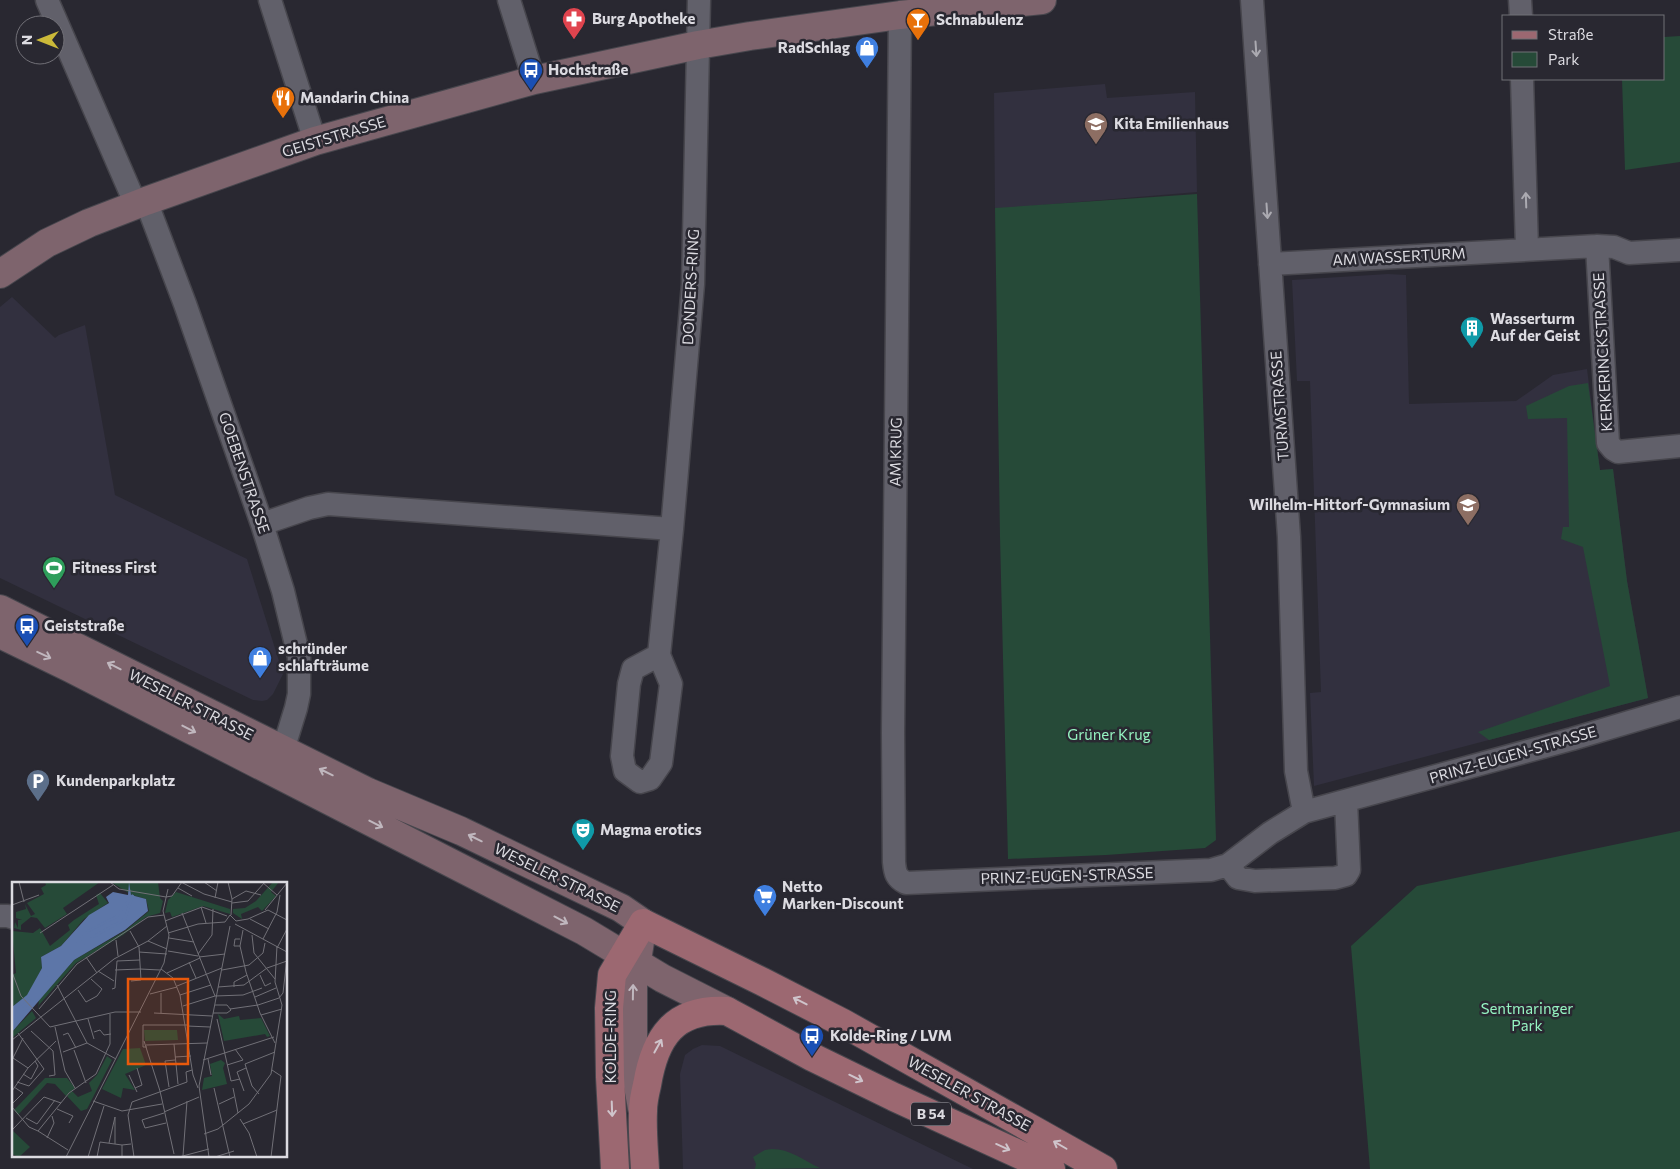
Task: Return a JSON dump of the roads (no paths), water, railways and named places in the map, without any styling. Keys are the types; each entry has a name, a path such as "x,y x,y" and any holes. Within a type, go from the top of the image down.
{"main road":[{"name":"GEISTSTRASSE","path":"0,274 47,243 141,203 315,142 534,80 698,45 915,9 1042,0"},
{"name":"WESELER STRASSE","path":"0,609 368,792 461,831 616,906 643,922 843,1023 1103,1169"},
{"name":"WESELER STRASSE","path":"0,634 122,694 518,897 584,932 629,959 828,1065 1051,1169"},
{"name":"KOLDE-RING","path":"615,1169 610,1076 612,974 629,959 643,922"},
{"name":"KOLDE-RING","path":"629,959 633,985 633,1058 643,1110 645,1169"},
{"name":"KOLDE-RING","path":"643,1110 652,1058 666,1033 687,1016 702,1012 726,1011"}],"street":[{"name":"GOEBENSTRASSE","path":"47,0 141,203 185,304 262,524 283,591 299,657 300,694 283,750"},
{"path":"270,0 315,142"},
{"path":"509,0 534,80"},
{"path":"698,45 699,0"},
{"name":"TURMSTRASSE","path":"1252,0 1288,537 1296,771 1304,812"},
{"path":"1520,0 1521,15"},
{"name":"AM KRUG","path":"906,883 898,878 894,871 894,723 915,9"},
{"name":"DONDERS-RING","path":"659,655 633,669 629,684 622,756 626,771 640,782 650,778 661,763 671,684 659,655 693,284 698,45"},
{"path":"1522,80 1527,249"},
{"name":"AM WASSERTURM","path":"1270,264 1597,246 1614,247 1629,253 1680,250"},
{"name":"KERKERINCKSTRASSE","path":"1597,246 1608,443 1618,452 1680,446"},
{"path":"262,524 309,508 328,504 672,529"},
{"name":"PRINZ-EUGEN-STRASSE","path":"906,883 1211,870 1228,865 1270,833 1304,812 1572,739 1680,707"},
{"path":"1228,865 1238,878 1255,880 1335,878 1346,875 1349,870 1346,801"}],"place":[{"name":"Burg Apotheke","path":"574,40"},
{"name":"Schnabulenz","path":"918,41"},
{"name":"RadSchlag","path":"867,69"},
{"name":"Hochstraße","path":"531,91"},
{"name":"Mandarin China","path":"283,119"},
{"name":"Kita Emilienhaus","path":"1096,145"},
{"name":"Wasserturm Auf der Geist","path":"1472,349"},
{"name":"Wilhelm-Hittorf-Gymnasium","path":"1468,526"},
{"name":"Fitness First","path":"54,589"},
{"name":"Geiststraße","path":"27,647"},
{"name":"schründer schlafträume","path":"260,679"},
{"name":"Kundenparkplatz","path":"38,802"},
{"name":"Magma erotics","path":"583,851"},
{"name":"Netto Marken-Discount","path":"765,917"},
{"name":"Kolde-Ring / LVM","path":"812,1057"}],"park label":[{"name":"Grüner Krug","path":"1109,735"},
{"name":"Sentmaringer Park","path":"1527,1018"}]}
